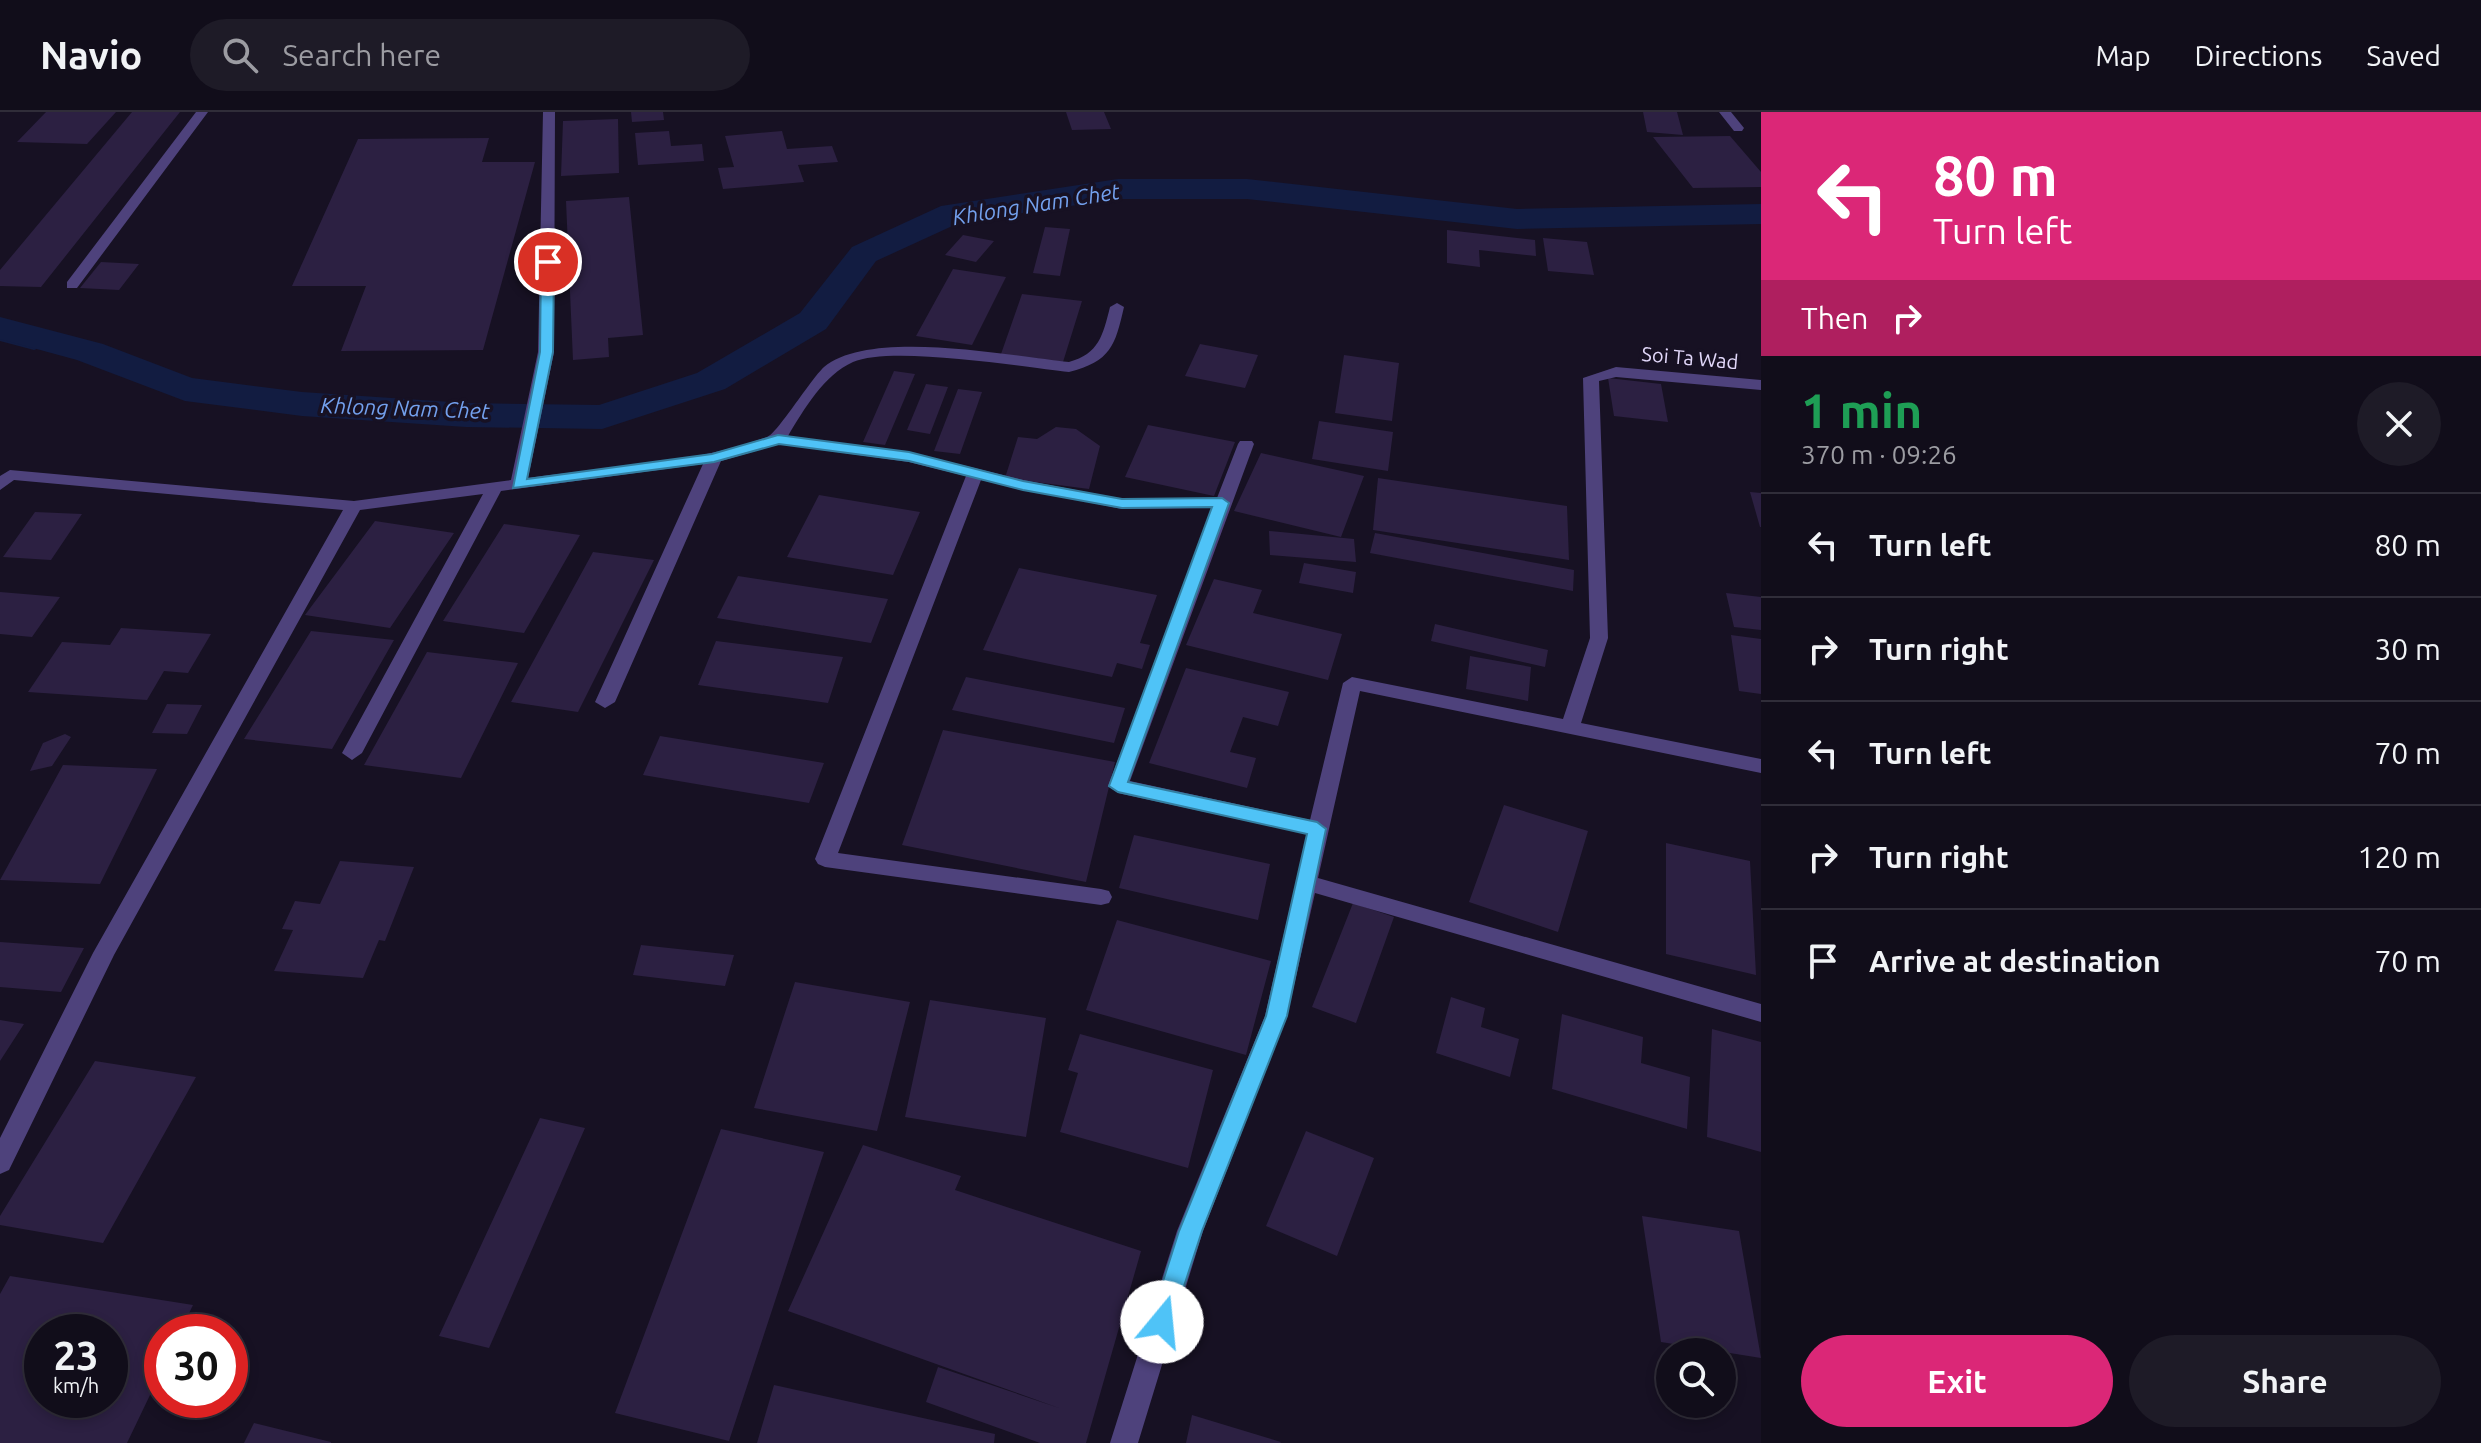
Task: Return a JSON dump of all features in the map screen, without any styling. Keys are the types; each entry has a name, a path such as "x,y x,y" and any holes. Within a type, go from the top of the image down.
{"street":[{"path":"72,285 202,112"},
{"path":"518,484 546,352 549,112"},
{"path":"1725,112 1738,128"},
{"path":"778,439 816,385 849,357 884,351 1069,367 1094,362 1108,344 1117,307"},
{"name":"Soi Ta Wad","path":"1571,724 1599,638 1591,378 1616,372 1761,385"},
{"path":"0,485 10,475 354,506 714,458 778,439 909,457 1023,485 1122,504 1222,503"},
{"path":"1246,444 1118,786 1317,829"},
{"path":"605,702 714,458"},
{"path":"976,472 825,859 1101,897"},
{"path":"352,753 494,489"},
{"path":"0,1163 104,953 354,506"},
{"path":"1124,1443 1190,1231 1276,1016 1352,683 1571,724 1761,766"},
{"path":"1305,882 1761,1013"}],"water":[{"path":"0,323 53,342 34,350 0,341"}],"building":[{"path":"46,112 116,112 87,144 17,142"},
{"path":"132,112 180,112 41,287 0,286 0,270"},
{"path":"631,112 663,112 664,120 632,122"},
{"path":"1066,112 1104,112 1111,129 1072,130"},
{"path":"1643,112 1677,112 1683,135 1647,132"},
{"path":"618,119 619,173 561,176 563,121"},
{"path":"669,131 671,146 702,144 704,161 638,165 635,133"},
{"path":"782,131 787,149 832,146 838,162 798,165 804,182 723,189 718,168 734,167 725,136"},
{"path":"1730,136 1761,172 1761,187 1693,188 1653,137"},
{"path":"489,138 482,162 535,162 483,350 341,351 366,286 292,286 358,139"},
{"path":"629,197 643,335 608,338 609,357 573,360 566,201"},
{"path":"1045,227 1070,229 1060,276 1033,273"},
{"path":"1447,230 1535,240 1536,256 1479,250 1480,267 1447,263"},
{"path":"963,235 994,241 976,262 945,255"},
{"path":"1543,238 1587,242 1594,275 1548,271"},
{"path":"101,262 139,264 119,290 80,288"},
{"path":"953,269 1006,277 972,345 916,336"},
{"path":"1022,294 1082,301 1063,362 1001,354"},
{"path":"1200,344 1258,355 1245,388 1185,376"},
{"path":"1344,355 1399,363 1392,421 1335,413"},
{"path":"894,371 915,374 885,445 863,442"},
{"path":"1608,378 1661,384 1668,422 1614,416"},
{"path":"926,384 948,387 930,434 907,430"},
{"path":"958,389 982,392 960,454 934,451"},
{"path":"1319,421 1393,432 1388,471 1312,459"},
{"path":"1148,425 1235,442 1214,496 1125,477"},
{"path":"1056,427 1076,429 1100,446 1089,489 1005,478 1018,437 1037,439"},
{"path":"1261,453 1364,476 1341,537 1234,511"},
{"path":"1378,478 1567,506 1569,560 1373,530"},
{"path":"1750,492 1761,493 1761,527 1760,527"},
{"path":"819,495 920,512 893,575 787,557"},
{"path":"35,512 82,514 51,560 3,557"},
{"path":"375,521 454,533 390,628 305,615"},
{"path":"504,524 580,535 524,633 443,621"},
{"path":"1269,531 1354,539 1356,562 1270,555"},
{"path":"1375,533 1574,570 1573,591 1370,553"},
{"path":"593,552 654,560 578,712 511,702"},
{"path":"1304,563 1356,572 1353,593 1299,583"},
{"path":"1019,568 1157,595 1140,643 1150,645 1142,669 1117,663 1112,677 983,650"},
{"path":"738,576 888,599 871,643 717,618"},
{"path":"1214,579 1262,590 1253,613 1342,634 1328,680 1186,645"},
{"path":"0,592 60,597 32,637 0,634"},
{"path":"1726,593 1761,597 1761,630 1734,627"},
{"path":"1435,624 1548,650 1545,667 1431,641"},
{"path":"121,628 211,634 188,673 164,671 147,700 28,692 62,642 110,645"},
{"path":"311,631 394,640 332,749 244,739"},
{"path":"1731,635 1761,639 1761,694 1739,691"},
{"path":"716,641 843,657 828,703 698,685"},
{"path":"427,652 518,663 461,778 364,765"},
{"path":"1470,656 1531,667 1528,701 1466,689"},
{"path":"1186,668 1289,692 1278,726 1243,717 1230,752 1256,758 1247,788 1149,763"},
{"path":"966,677 1125,708 1114,743 952,710"},
{"path":"167,704 202,705 187,734 152,733"},
{"path":"943,730 1115,762 1086,882 902,845"},
{"path":"65,734 71,737 52,766 30,771 43,743"},
{"path":"660,736 824,763 809,803 643,775"},
{"path":"63,765 157,769 100,884 0,880"},
{"path":"1504,805 1588,831 1558,932 1469,902"},
{"path":"1134,835 1270,864 1258,920 1119,888"},
{"path":"1666,843 1750,861 1756,975 1666,954"},
{"path":"340,861 414,867 385,941 379,940 363,978 274,971 293,930 282,929 295,901 320,904"},
{"path":"1353,903 1394,917 1356,1023 1312,1007"},
{"path":"1117,920 1271,961 1246,1055 1086,1010"},
{"path":"0,942 84,948 61,992 0,987"},
{"path":"641,945 734,955 725,986 633,975"},
{"path":"795,982 910,1002 877,1131 754,1108"},
{"path":"1451,997 1485,1008 1481,1027 1519,1039 1510,1077 1436,1053"},
{"path":"930,1000 1046,1018 1026,1137 905,1117"},
{"path":"1562,1014 1643,1037 1641,1063 1690,1077 1687,1129 1552,1089"},
{"path":"0,1020 24,1024 0,1061"},
{"path":"1712,1029 1761,1042 1761,1152 1707,1137"},
{"path":"1080,1034 1213,1070 1188,1168 1060,1132 1078,1073 1068,1070"},
{"path":"95,1061 196,1077 103,1243 0,1225 0,1216"},
{"path":"540,1118 585,1128 489,1348 439,1336"},
{"path":"721,1129 824,1152 729,1441 615,1413"},
{"path":"1306,1131 1374,1158 1337,1256 1266,1226"},
{"path":"863,1145 961,1176 955,1190 1141,1251 1086,1443 1040,1443 926,1402 938,1367 1059,1408 788,1311"},
{"path":"1642,1216 1739,1231 1761,1358 1736,1354 1736,1338 1660,1338"},
{"path":"10,1276 193,1305 189,1314 144,1314 144,1408 127,1443 0,1443 0,1294"},
{"path":"774,1385 995,1434 994,1443 757,1443"},
{"path":"1192,1415 1281,1442 1186,1443"},
{"path":"254,1423 331,1442 331,1443 244,1443"}],"waterway":[{"name":"Khlong Nam Chet","path":"0,328 90,352 185,389 302,404 466,415 602,417 711,381 813,321 864,254 953,213 1118,189 1247,189 1517,219 1761,214"}],"route":[{"path":"548,262 546,352 518,484 714,458 778,439 818,442 909,457 1023,485 1122,504 1222,503 1118,786 1317,829 1276,1016 1190,1231 1162,1322"}]}
